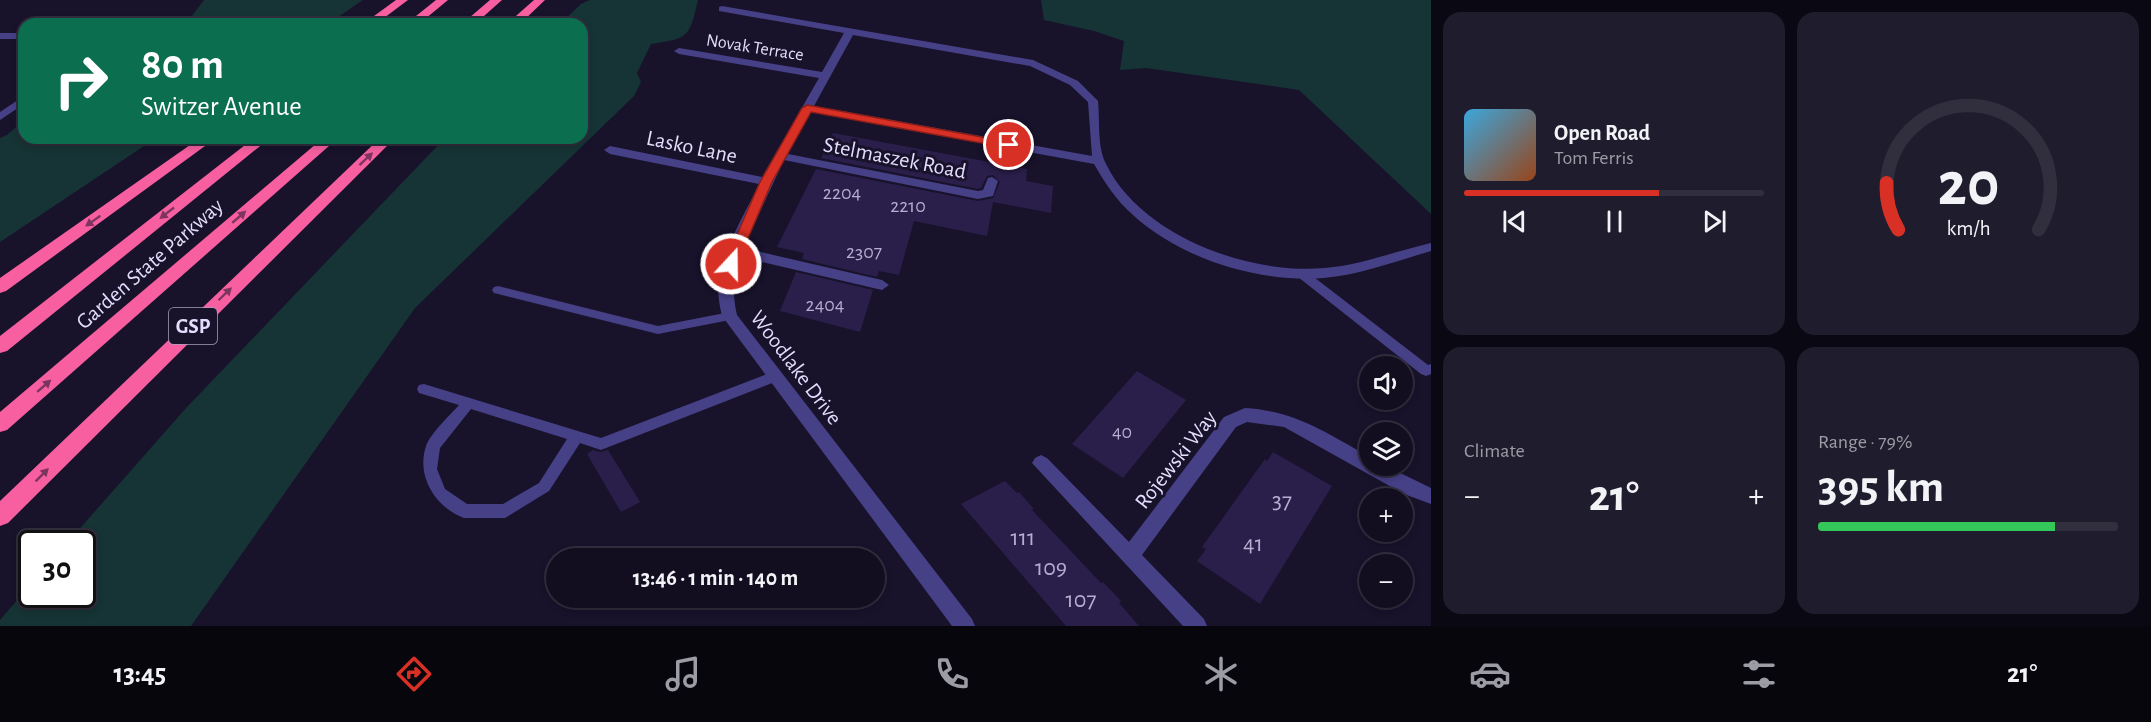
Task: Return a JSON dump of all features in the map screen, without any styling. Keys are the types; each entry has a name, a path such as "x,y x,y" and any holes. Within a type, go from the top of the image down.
{"highway":[{"path":"378,18 403,0"},
{"path":"420,18 443,0"},
{"path":"475,18 497,0"},
{"path":"520,18 540,0"},
{"path":"0,287 201,144"},
{"name":"Garden State Parkway","path":"0,346 255,144"},
{"name":"Garden State Parkway","path":"0,424 324,144"},
{"name":"GSP","path":"0,516 382,144"}],"street":[{"path":"722,9 1033,63 1074,83 1093,101 1098,161 1122,198 1145,218 1174,237 1248,268 1302,274 1326,273 1431,247"},
{"name":"Woodlake Drive","path":"850,31 766,182 735,251 726,278 725,296 730,316 965,626"},
{"path":"0,36 18,36"},
{"name":"Novak Terrace","path":"679,51 825,76"},
{"path":"0,117 18,104"},
{"path":"807,108 1098,161"},
{"name":"Lasko Lane","path":"610,150 766,182"},
{"name":"Stelmaszek Road","path":"780,156 978,195 989,193 992,181"},
{"path":"735,251 882,285"},
{"name":"Rojewski Way","path":"1130,556 1230,422 1245,415 1288,421 1410,488 1431,496"},
{"path":"1041,463 1197,626"}],"lane":[{"path":"1302,274 1426,371 1431,369"},
{"path":"498,290 657,330 730,316"},
{"path":"424,389 601,444 775,376"},
{"path":"468,403 433,446 429,470 439,493 464,511 505,510 543,487 577,436"}],"green space":[{"path":"204,0 363,0 337,18 190,18"},
{"path":"590,0 698,0 689,29 685,34 673,40 651,44 637,73 641,82 634,96 588,141 588,18 566,18 581,4"},
{"path":"1041,0 1431,0 1431,214 1299,90 1146,68 1120,70 1124,41 1094,31 1044,20"},
{"path":"18,125 18,144 147,144 0,242 0,138"},
{"path":"439,144 584,144 415,308 191,626 0,626 0,620 18,599 18,608 96,608 96,530 78,530 187,407"}],"building":[{"path":"833,133 1027,169 1026,181 1053,186 1051,213 993,202 987,236 914,221 899,275 879,271 877,277 802,259 804,253 777,247 816,169 978,201 993,198 1000,182 993,175 987,176 981,188 978,189 821,158"},
{"path":"796,272 873,290 860,332 780,311"},
{"path":"1137,371 1186,400 1123,478 1072,444"},
{"path":"593,450 600,452 608,450 640,502 621,512 587,454"},
{"path":"1273,452 1332,486 1260,604 1197,561 1206,549 1202,547 1265,459 1267,461"},
{"path":"1005,481 1017,493 1019,492 1034,509 1032,510 1121,601 1119,603 1139,626 1066,626 961,504"}],"route":[{"path":"731,264 766,182 807,108 1009,145"}]}
